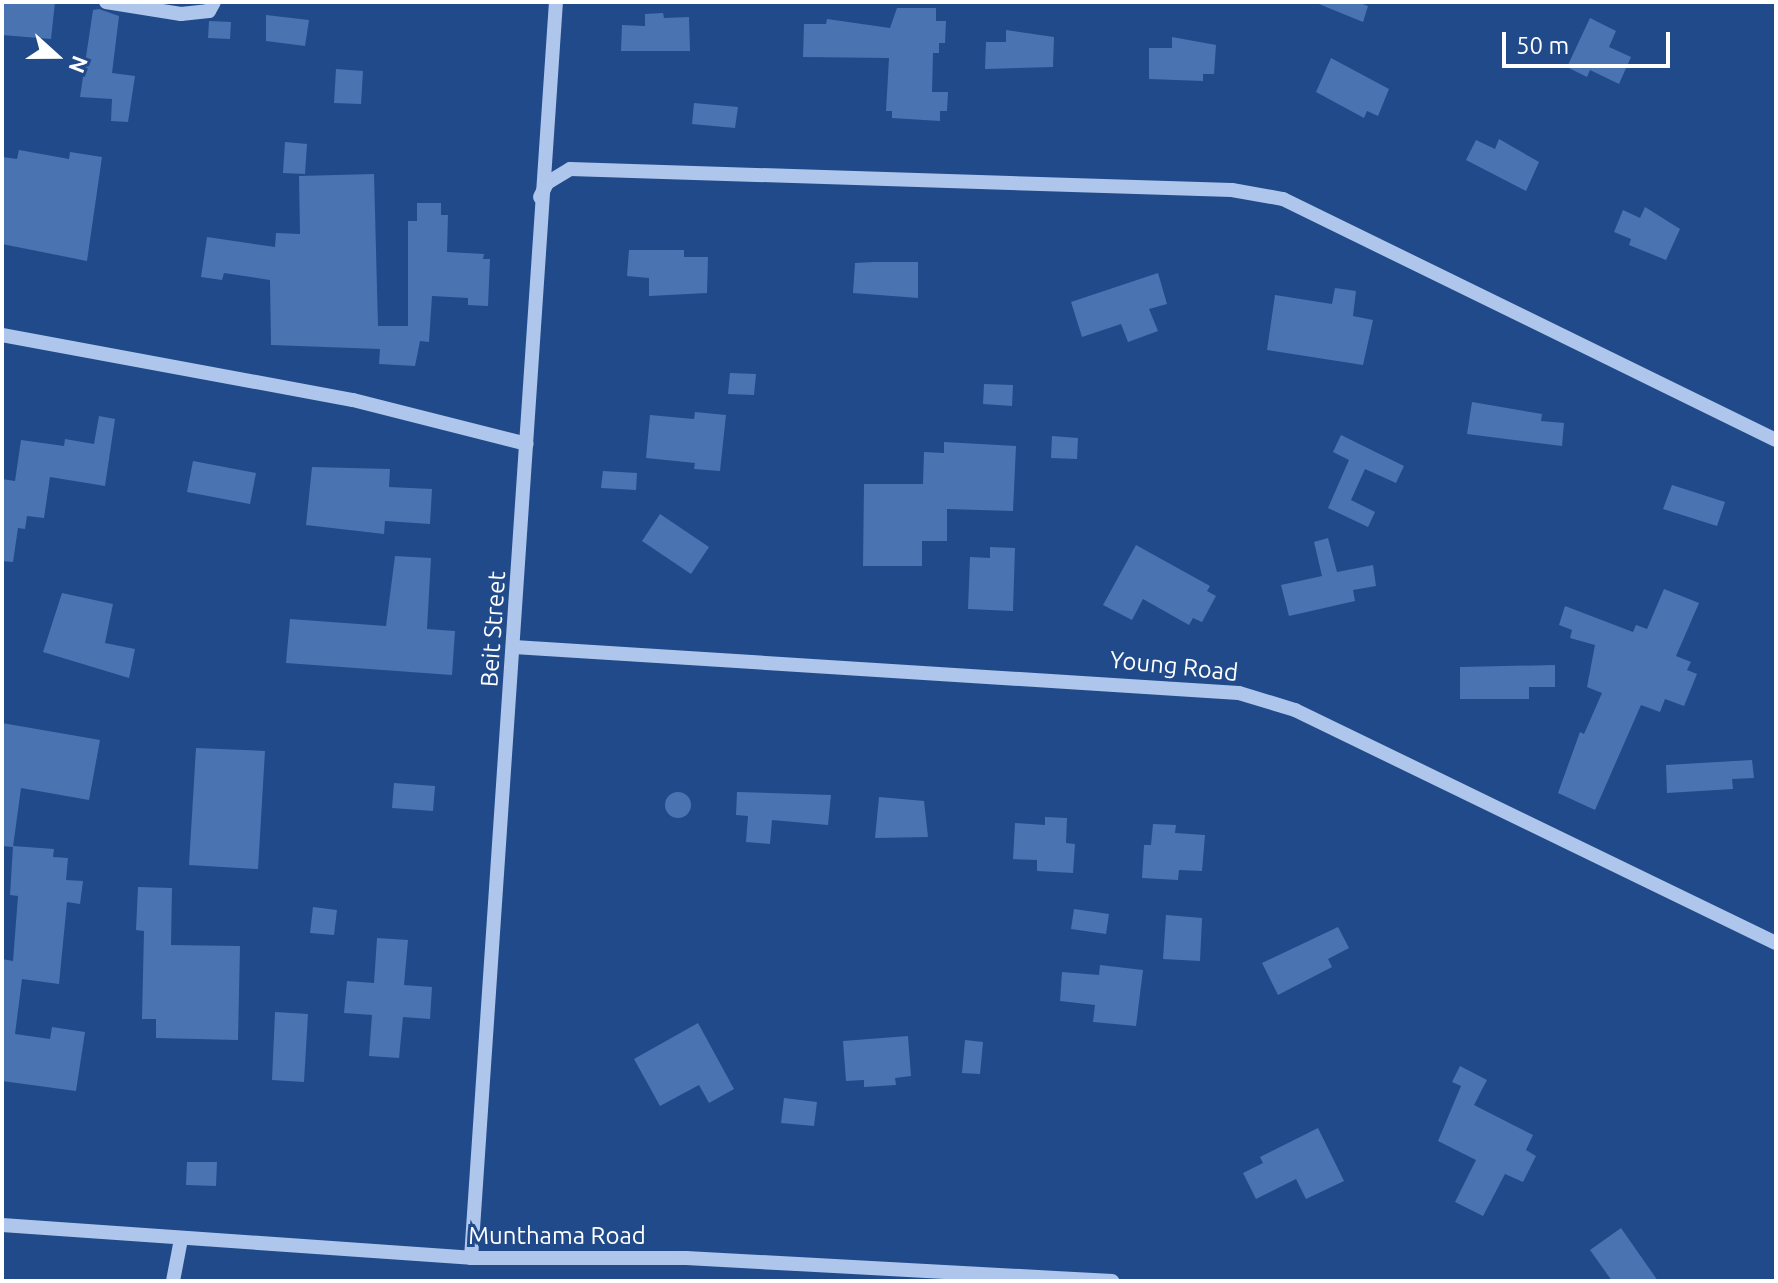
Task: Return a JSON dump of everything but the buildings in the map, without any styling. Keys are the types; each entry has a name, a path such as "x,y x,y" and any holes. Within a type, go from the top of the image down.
{"street":[{"path":"106,2 181,14 209,11 214,2"},
{"name":"Beit Street","path":"471,1258 514,647 540,197 556,2"},
{"path":"540,197 547,183 570,169 1232,190 1283,199 1776,440"},
{"path":"2,335 353,400 527,444"},
{"name":"Young Road","path":"514,647 1178,685 1239,693 1295,710 1776,943"},
{"name":"Munthama Road","path":"2,1225 471,1258 686,1258 1112,1281"},
{"path":"173,1281 181,1239"}]}
